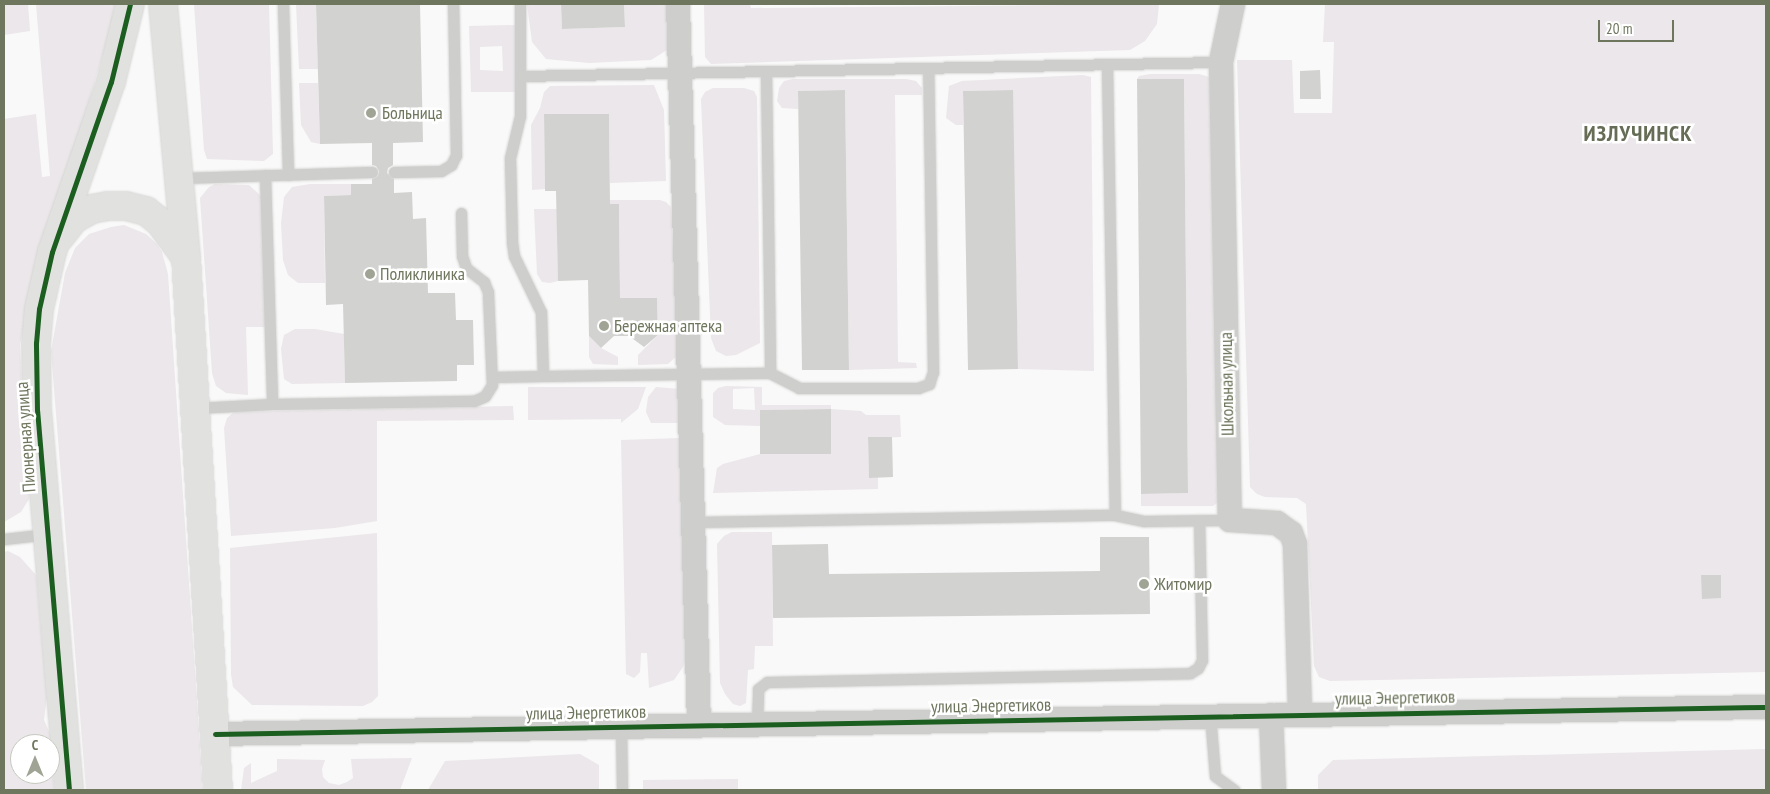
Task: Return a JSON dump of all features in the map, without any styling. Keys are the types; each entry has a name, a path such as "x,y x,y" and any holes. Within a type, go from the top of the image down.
{"street":[{"name":"Пионерная улица","path":"69,790 35,370 39,309 52,252 111,82 130,4"},
{"path":"164,4 186,257 218,790"},
{"path":"678,4 691,372 699,725"},
{"name":"Школьная улица","path":"1230,520 1221,62 1233,4"},
{"path":"52,252 62,234 74,219 92,208 126,206 146,212 159,221 186,257"},
{"path":"1230,520 1276,524 1291,533 1295,544 1300,714"},
{"name":"улица Энергетиков","path":"215,734 1766,707"},
{"path":"1271,715 1274,790"}],"lane":[{"path":"283,4 288,175"},
{"path":"394,172 441,171 451,165 456,155 453,4"},
{"path":"520,4 520,116 510,158 512,242 514,256 540,312 543,376"},
{"path":"521,76 928,70 1221,62"},
{"path":"1107,65 1114,515"},
{"path":"492,377 770,372 799,388 918,388 930,384 933,372 928,70"},
{"path":"766,72 770,372"},
{"path":"178,178 372,172"},
{"path":"265,176 272,404"},
{"path":"196,408 272,404 474,401 485,396 492,385 488,292 484,282 466,268 461,213"},
{"path":"694,522 1114,515 1144,521 1199,522 1230,520"},
{"path":"757,724 758,689 767,682 1190,674 1198,668 1202,660 1199,522"},
{"path":"4,539 48,534"},
{"path":"1210,716 1214,776 1234,790"},
{"path":"621,726 622,790"}],"shaded area":[{"path":"4,4 28,4 30,31 4,35"},
{"path":"36,4 118,4 31,295 20,344 23,415 30,480 29,499 21,512 4,522 4,119 36,114 42,177 50,176"},
{"path":"194,4 269,4 273,154 264,161 207,159 204,150"},
{"path":"296,4 316,4 318,69 299,69"},
{"path":"527,4 561,4 562,29 625,27 624,4 666,4 672,47 651,60 589,63 546,59 532,42"},
{"path":"704,4 750,4 751,8 1159,4 1157,24 1145,41 1130,50 711,64 705,57"},
{"path":"1325,4 1766,4 1766,672 1330,681 1319,677 1314,666 1306,504 1297,498 1265,497 1257,494 1250,487 1237,60 1292,60 1294,113 1332,113 1334,42 1323,42"},
{"path":"515,25 515,92 471,92 469,26","holes":["502,46 503,71 480,70 480,47"]},
{"path":"1150,74 1199,74 1209,77 1215,84 1222,499 1213,506 1141,506 1141,494 1188,493 1184,79 1137,79 1139,76"},
{"path":"1083,75 1091,77 1094,371 1018,369 1012,90 963,91 963,125 956,125 946,118 949,86 962,81"},
{"path":"793,79 906,79 916,81 922,88 922,95 895,95 898,362 916,363 917,368 849,370 845,90 798,91 798,109 782,108 777,101 779,88 784,81"},
{"path":"299,83 318,83 320,144 311,142 301,125"},
{"path":"654,85 664,110 666,181 610,183 609,114 544,114 545,189 532,190 531,125 540,108 544,92 550,86"},
{"path":"713,88 744,88 754,91 757,97 760,343 736,355 726,356 716,351 711,338 701,99 705,92"},
{"path":"215,184 249,185 261,196 265,327 246,327 248,395 226,393 216,386 212,373 200,198 209,187"},
{"path":"310,184 351,184 351,195 324,196 325,283 298,283 288,275 283,260 281,223 284,197 292,187"},
{"path":"610,200 660,200 666,202 671,207 678,355 668,364 638,365 638,355 658,335 657,298 606,299 620,280 619,204 610,204"},
{"path":"534,209 557,209 558,281 542,282 537,274"},
{"path":"124,225 146,234 157,244 162,252 168,274 203,790 86,790 51,351 65,273 75,248 89,234"},
{"path":"295,329 315,329 344,334 345,383 292,384 284,379 281,349 284,335"},
{"path":"589,336 601,348 618,357 618,365 593,364 589,357"},
{"path":"726,386 762,387 762,405 831,405 831,409 861,411 866,415 900,415 901,437 868,438 869,477 878,477 878,489 713,493 717,468 723,464 760,454 830,454 830,409 761,410 760,426 725,425 713,417 713,393 718,388","holes":["754,388 755,410 733,409 733,389"]},
{"path":"528,387 646,387 638,409 621,423 621,419 528,420"},
{"path":"656,387 680,389 682,418 677,423 651,423 646,412 648,397"},
{"path":"513,406 514,420 377,421 377,521 335,528 231,536 224,428 227,418 234,412"},
{"path":"681,438 688,651 683,667 674,680 649,688 647,653 641,653 640,672 634,678 626,674 621,440"},
{"path":"732,532 772,532 773,646 755,646 754,669 748,670 746,703 740,706 733,704 725,694 720,683 717,544 724,536"},
{"path":"377,533 378,696 372,702 363,706 252,705 233,687 231,674 230,548"},
{"path":"8,551 20,557 36,575 47,696 44,720 50,734 10,734 10,784 54,784 54,790 4,790 4,552"},
{"path":"1766,749 1766,790 1318,790 1318,775 1333,760"},
{"path":"580,754 599,765 599,790 428,790 445,761"},
{"path":"412,758 400,790 241,790 244,768 251,763 251,783 277,771 277,759 325,760 322,769 323,777 329,783 339,785 353,778 351,759"},
{"path":"738,779 738,790 643,790 643,780"}],"building":[{"path":"316,4 420,4 423,142 393,143 393,165 388,168 387,173 394,179 394,193 412,192 413,219 426,218 428,293 455,293 456,320 473,320 474,365 457,365 457,381 345,383 343,304 326,305 324,196 351,195 351,184 372,184 372,179 378,176 379,171 376,166 372,165 372,143 320,144"},
{"path":"561,4 624,4 625,27 562,29"},
{"path":"1320,70 1321,99 1300,99 1300,71"},
{"path":"1137,79 1184,79 1188,493 1141,494"},
{"path":"845,90 849,370 802,370 798,91"},
{"path":"1013,90 1018,369 968,370 963,91"},
{"path":"544,114 609,114 610,204 619,204 620,298 657,298 658,335 644,347 629,336 614,336 601,348 589,336 588,280 558,281 556,191 545,191"},
{"path":"831,409 831,454 760,454 760,410"},
{"path":"868,437 892,437 893,477 869,478"},
{"path":"1100,537 1149,537 1150,614 773,618 772,545 828,544 829,574 1100,571"},
{"path":"1701,575 1721,575 1721,598 1702,599"}],"cycle path":[{"path":"69,790 37,410 36,343 39,309 52,252 111,82 130,4"},
{"path":"215,734 1766,707"}],"place":[{"name":"Больница","path":"371,113"},
{"name":"Поликлиника","path":"370,274"},
{"name":"Бережная аптека","path":"604,326"},
{"name":"Житомир","path":"1144,584"}],"district":[{"name":"ИЗЛУЧИНСК","path":"1638,134"}]}
